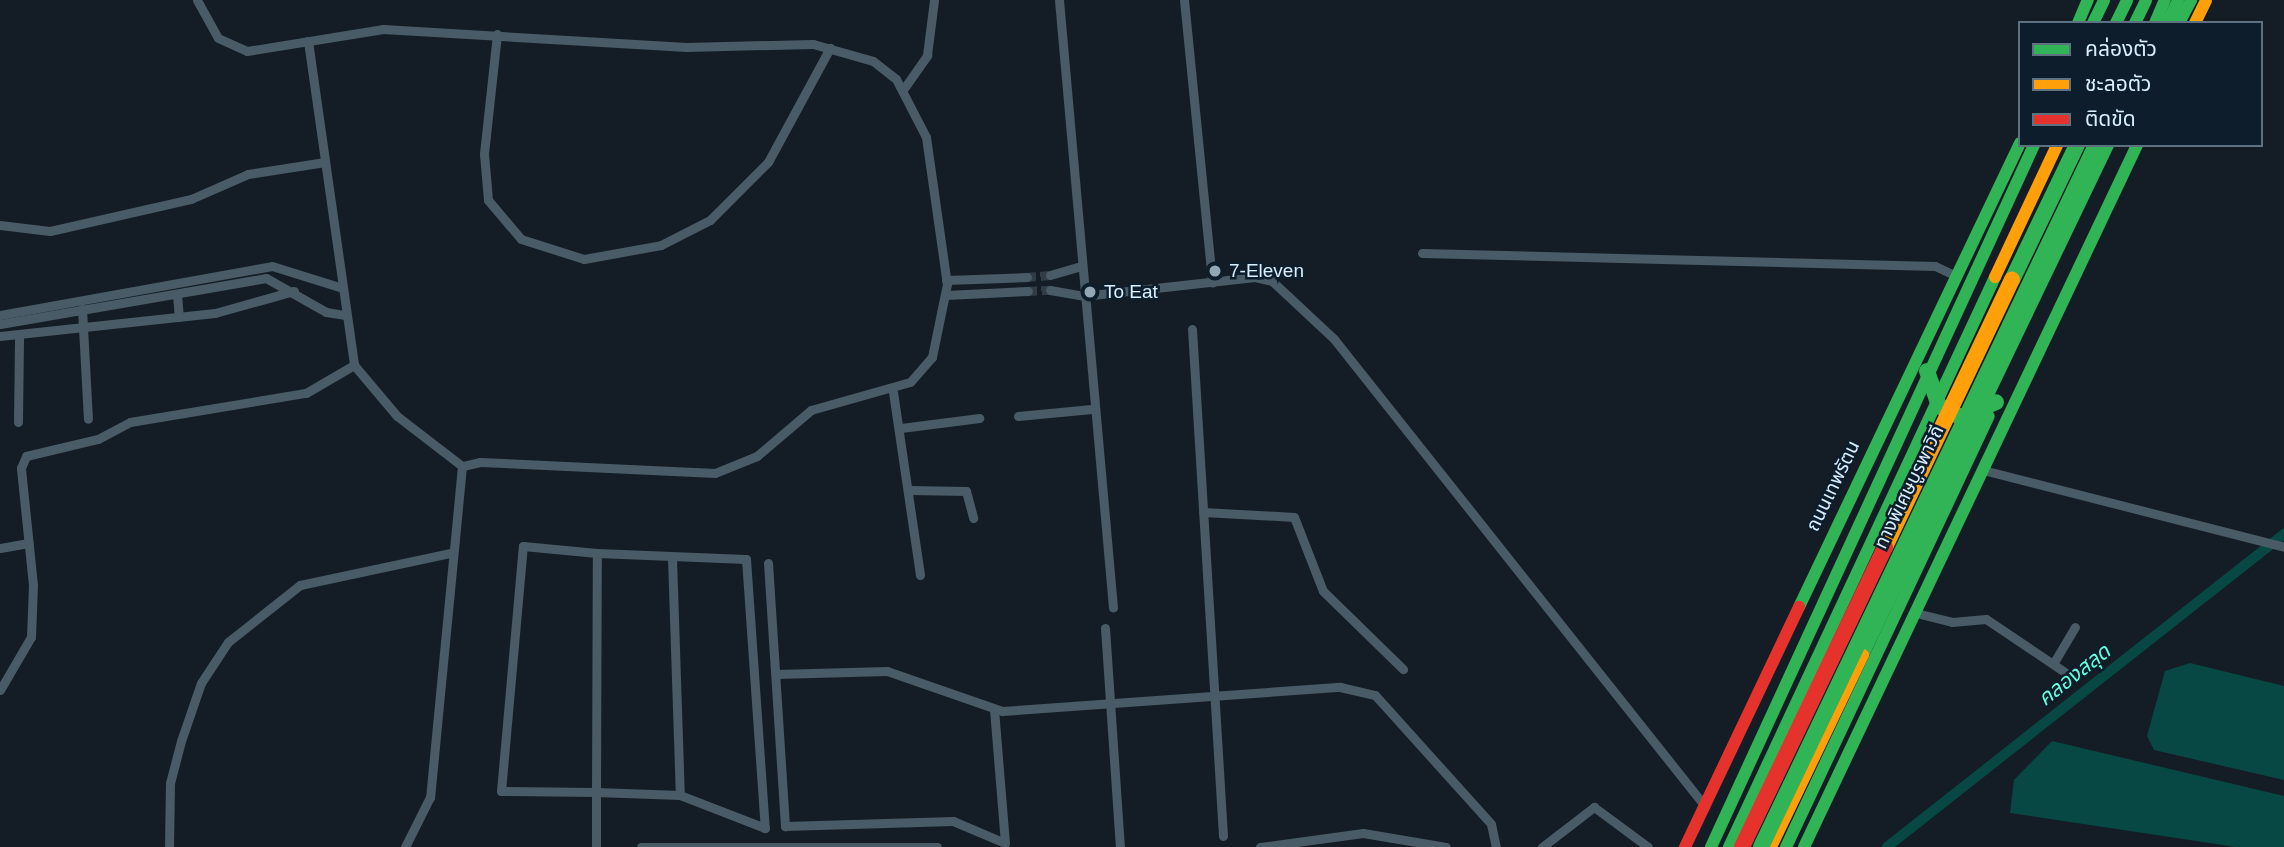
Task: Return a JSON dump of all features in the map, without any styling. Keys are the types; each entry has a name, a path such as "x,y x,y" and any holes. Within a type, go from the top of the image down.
{"main road":[{"path":"2079,21 2088,0"},
{"path":"2094,21 2104,0"},
{"path":"2117,21 2127,0"},
{"path":"2136,21 2146,0"},
{"path":"2156,21 2165,0"},
{"path":"2168,21 2178,0"},
{"path":"2180,21 2190,0"},
{"path":"2196,21 2206,0"},
{"name":"ถนนเทพรัตน","path":"1685,847 2018,147"},
{"path":"1711,847 1927,371 2033,147"},
{"path":"1729,847 2056,147"},
{"name":"ทางพิเศษบูรพาวิถี","path":"1742,847 2076,147"},
{"name":"ทางพิเศษบูรพาวิถี","path":"1761,847 2095,147"},
{"path":"1771,847 2107,147"},
{"path":"1786,847 2117,147"},
{"path":"1804,847 2136,147"},
{"path":"1927,371 1939,406 1961,417 1996,402"}],"street":[{"path":"197,0 205,21 229,45 267,52 308,41 383,29 686,47 830,48 873,61 905,87 926,137 946,280 946,295 932,357 922,372 892,391 811,410 757,456 715,473 480,462 462,466"},
{"path":"905,87 930,47 934,0"},
{"path":"1059,0 1092,409 1113,608"},
{"path":"1184,0 1212,283"},
{"path":"497,34 484,154 488,200 521,239 584,259 661,245 710,220 768,162 830,48"},
{"path":"308,41 354,365 397,416 462,466"},
{"path":"0,225 50,231 191,199 248,174 325,162"},
{"path":"1422,253 1935,266 1956,276"},
{"path":"0,315 82,309 272,266 342,288"},
{"path":"1050,275 1082,266"},
{"path":"946,280 1027,277"},
{"path":"0,324 266,278 294,291 326,312 346,315"},
{"path":"1050,290 1083,296 1212,283 1272,281 1334,339 1704,805"},
{"path":"0,336 19,337 179,317 294,291"},
{"path":"946,295 1028,291"},
{"path":"177,295 179,317"},
{"path":"82,309 88,419"},
{"path":"1192,329 1223,836"},
{"path":"18,422 19,337"},
{"path":"0,690 31,637 29,543 21,468 32,452 90,442 130,422 306,393 354,365"},
{"path":"892,391 901,428 920,575"},
{"path":"1018,415 1092,409"},
{"path":"901,428 979,418"},
{"path":"405,847 430,797 450,553 462,466"},
{"path":"1983,470 2284,547"},
{"path":"909,489 966,491 973,518"},
{"path":"1203,512 1294,517 1323,591 1403,669"},
{"path":"0,548 29,543"},
{"path":"523,546 597,553 746,559 765,828 680,795 501,791 523,546"},
{"path":"169,847 170,783 181,741 201,683 228,642 300,585 450,553"},
{"path":"596,847 597,553"},
{"path":"672,558 680,795"},
{"path":"768,563 785,826 953,821 1005,843 994,708"},
{"path":"1916,613 1952,622 1986,620 2066,673"},
{"path":"2053,664 2075,627"},
{"path":"1105,628 1120,847"},
{"path":"776,674 887,671 994,708 1340,687 1375,695 1491,824 1496,847"},
{"path":"1542,847 1594,807 1648,847"},
{"path":"1260,847 1363,833 1446,847"},
{"path":"641,847 937,847"}],"shaded area":[{"path":"2190,663 2284,686 2284,780 2154,750 2147,736 2165,671"},
{"path":"2052,741 2284,796 2284,847 2236,847 2010,813 2014,780"}],"waterway":[{"name":"คลองสลุด","path":"1887,847 2284,534"}],"tunnel":[{"path":"1027,277 1050,275"},
{"path":"1028,291 1050,290"}],"traffic: fast":[{"path":"2079,21 2088,0"},
{"path":"2094,21 2104,0"},
{"path":"2117,21 2127,0"},
{"path":"2136,21 2146,0"},
{"path":"2156,21 2165,0"},
{"path":"2168,21 2178,0"},
{"path":"2180,21 2191,0"},
{"path":"1799,607 2018,147"},
{"path":"1711,847 2033,147"},
{"path":"2012,280 2076,147"},
{"path":"1761,847 2095,147"},
{"path":"1863,655 2107,147"},
{"path":"1804,847 2136,147"},
{"path":"1729,847 1995,277"},
{"path":"1927,371 1939,406 1961,417 1996,402"},
{"path":"1786,847 1989,416"}],"traffic: slow":[{"path":"2196,21 2206,0"},
{"path":"1995,277 2056,147"},
{"path":"1885,547 2012,280"},
{"path":"1771,847 1863,655"}],"traffic: jam":[{"path":"1742,847 1885,547"},
{"path":"1685,847 1799,607"}],"place":[{"name":"7-Eleven","path":"1215,271"},
{"name":"To Eat","path":"1090,292"}]}
